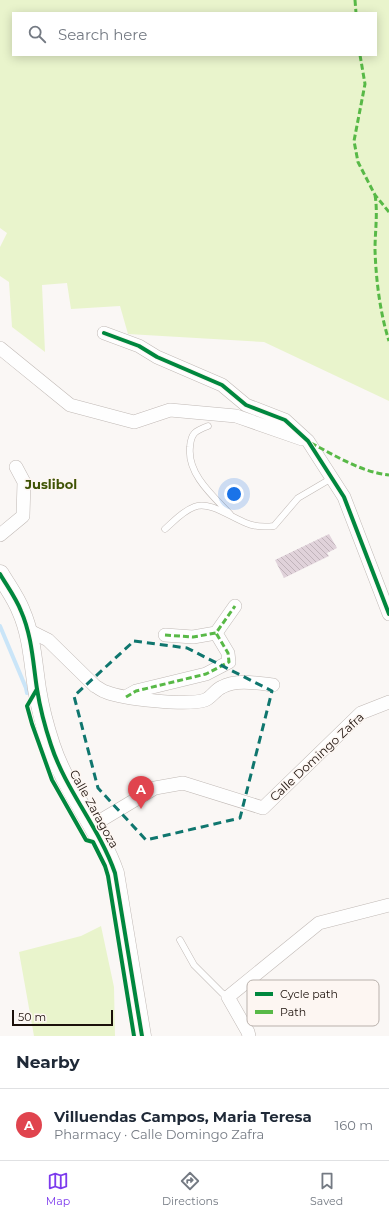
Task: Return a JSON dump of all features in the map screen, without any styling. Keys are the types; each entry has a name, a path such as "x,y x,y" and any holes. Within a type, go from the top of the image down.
{"street":[{"path":"104,333 139,346 157,357 222,385 246,405 285,420 308,441 344,497 389,614"},
{"path":"0,348 70,405 134,422 170,410 236,416 308,441"},
{"path":"0,535 23,516 24,482 16,467"},
{"name":"Calle Zaragoza","path":"0,574 21,611 28,630 41,710 51,746 69,785 93,825 110,858 115,873 142,1036"},
{"path":"165,635 193,637 216,633 235,606"},
{"path":"28,630 48,640 100,690 111,694 179,703 206,700 216,690 229,684 273,684"},
{"path":"126,697 136,691 206,674 229,662 228,653 216,633"},
{"name":"Calle Domingo Zafra","path":"93,825 155,788 183,783 263,808 361,713 389,702"},
{"path":"249,980 319,924 389,905"},
{"path":"247,982 228,997 248,1032 248,1036"}],"lane":[{"path":"208,426 195,432 191,439 189,453 194,470 206,488 232,517"},
{"path":"165,529 181,514 196,506 205,506 218,510 247,524 261,527 274,526 298,498 332,478"},
{"path":"180,940 194,965 203,976 228,997"}],"highlighted area":[{"path":"134,641 187,648 272,691 240,818 146,840 98,788 74,696"}],"green space":[{"path":"0,0 389,0 389,401 264,342 128,334 120,306 71,309 67,283 42,285 45,352 12,327 9,282 0,276 0,247 7,233 0,228"},
{"path":"101,926 114,987 115,1036 34,1036 19,952 81,936"}],"building":[{"path":"329,534 337,548 327,553 329,556 284,578 275,560"}],"waterway":[{"path":"0,626 27,693"}],"marked path":[{"path":"355,0 356,12"},
{"path":"360,56 365,84 354,141 358,162 375,195 389,212"},
{"path":"375,195 376,273 381,308 389,341"},
{"path":"311,443 359,467 369,471 389,475"},
{"path":"165,635 193,637 216,633 235,606"},
{"path":"126,697 136,691 206,674 229,662 228,653 216,633"}],"cycle path":[{"path":"104,333 139,346 157,357 222,385 246,405 285,420 308,441 344,497 389,614"},
{"path":"0,574 17,601 25,620 30,640 41,710 57,762 100,840 115,873 142,1036"},
{"path":"37,689 27,706 52,780 86,840 93,842 105,866 108,876 134,1036"}],"place":[{"name":"Villuendas Campos, Maria Teresa","path":"141,809"}],"district":[{"name":"Juslibol","path":"51,484"}]}
